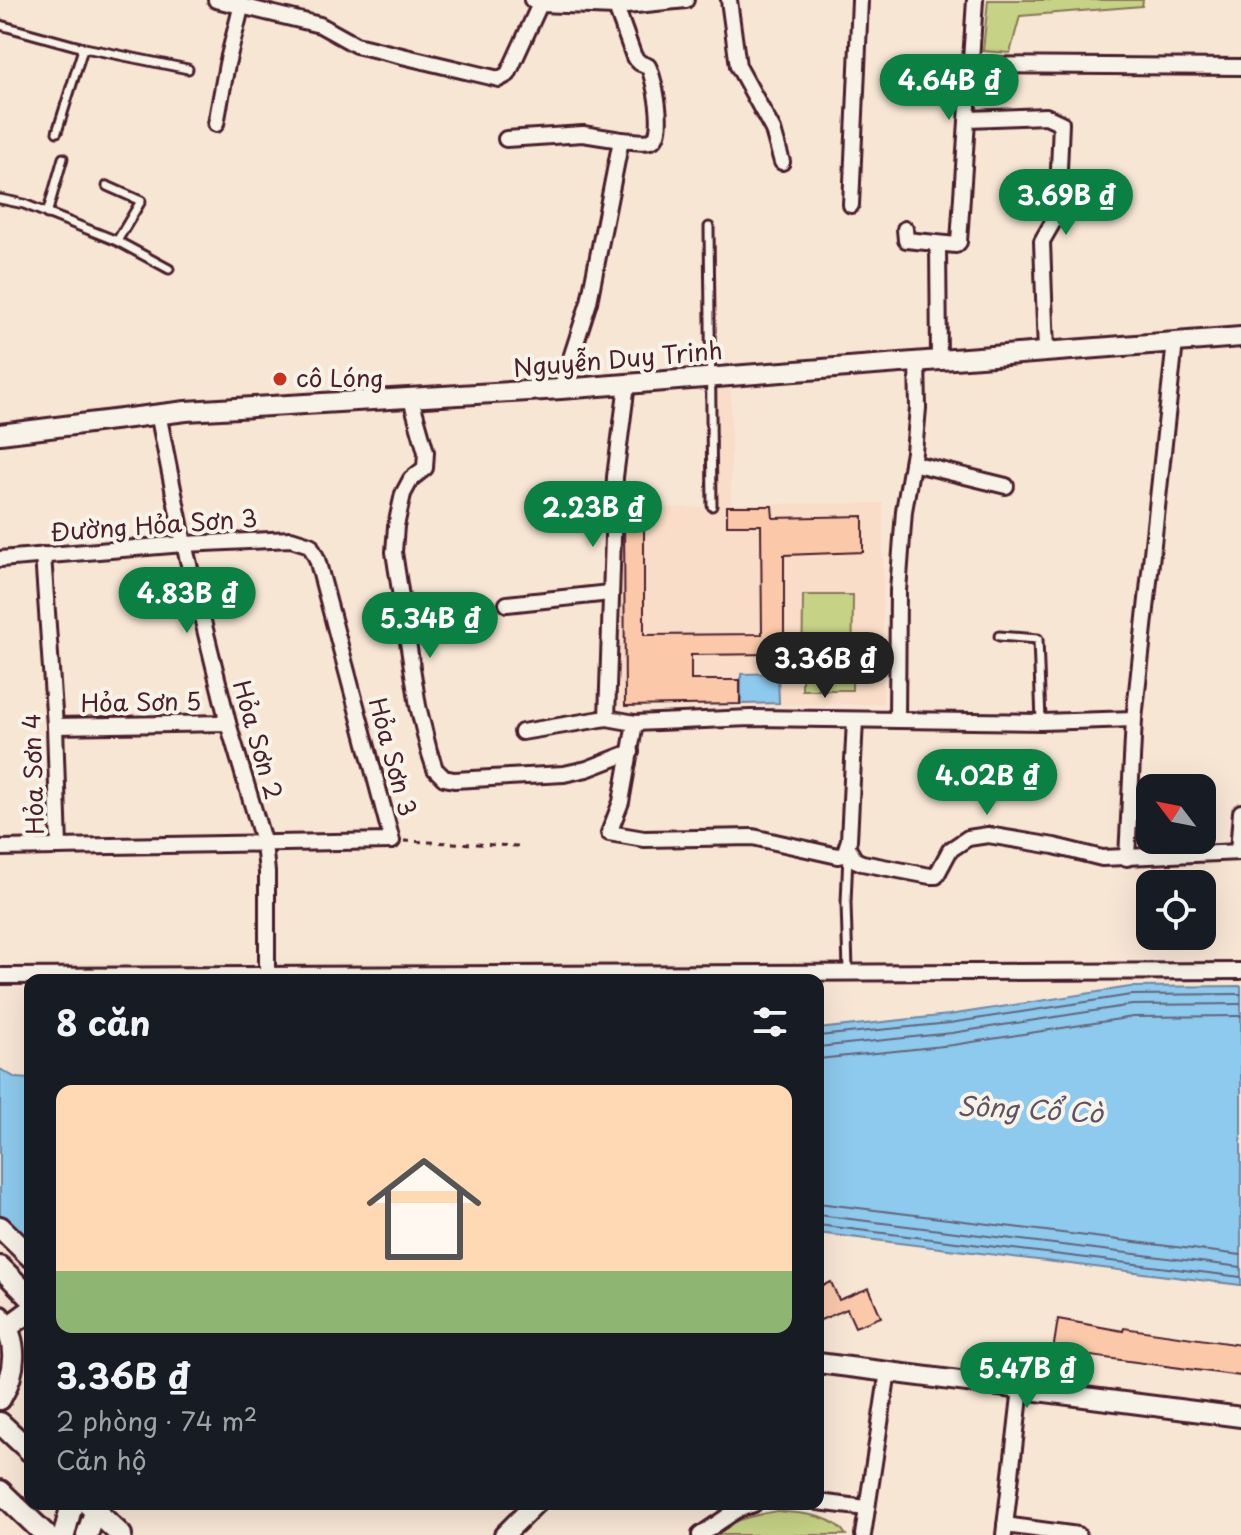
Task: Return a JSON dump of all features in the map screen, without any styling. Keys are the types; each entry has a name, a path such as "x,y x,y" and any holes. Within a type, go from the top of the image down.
{"main road":[{"path":"0,1227 24,1250"},
{"path":"0,1267 24,1291"},
{"path":"0,1399 13,1367 14,1346 4,1322 24,1314"},
{"path":"0,1423 24,1445"},
{"path":"0,1491 46,1535"},
{"path":"64,1535 70,1510"},
{"path":"87,1535 92,1510"},
{"path":"97,1510 121,1535"}],"street":[{"path":"216,0 320,25 356,45 499,79 508,74 536,2 616,7 686,0"},
{"path":"729,0 738,66 773,130 782,162"},
{"path":"851,205 860,0"},
{"path":"905,229 906,240 938,245 956,245 959,242 975,0"},
{"path":"506,139 583,134 621,140 651,141 655,137 659,122 655,78 648,66 634,57 616,7"},
{"path":"216,124 241,8"},
{"path":"971,65 1241,67"},
{"path":"968,119 1046,116 1061,123 1057,215 1041,246 1046,352"},
{"path":"561,389 589,302 621,140"},
{"path":"938,245 939,359"},
{"name":"Nguyễn Duy Trinh","path":"0,434 158,413 561,389 1241,337"},
{"path":"1127,858 1134,719 1175,342"},
{"path":"897,720 898,591 904,511 918,408 917,361"},
{"path":"607,718 615,477 627,384"},
{"path":"411,399 426,452 425,468 411,479 403,494 394,552 418,706 435,769 444,778 454,780 552,775 587,769 631,752"},
{"name":"Hỏa Sơn 2","path":"158,413 184,544 228,723 264,844 267,974"},
{"path":"912,463 1006,486"},
{"name":"Đường Hỏa Sơn 3","path":"0,559 291,539 310,545"},
{"name":"Hỏa Sơn 3","path":"310,545 317,559 392,841"},
{"name":"Hỏa Sơn 4","path":"43,555 55,726 59,847"},
{"path":"507,604 610,593"},
{"path":"522,732 607,718 635,723 750,718 1041,722 1134,719"},
{"path":"635,723 621,802 609,833 644,839 753,837 838,856 844,855 848,848 855,720"},
{"name":"Hỏa Sơn 5","path":"55,726 228,723"},
{"path":"848,848 855,860 862,863 930,876 936,876 950,850 968,838 988,835 1102,858 1240,852 1241,812"},
{"path":"0,848 392,841"},
{"path":"499,974 1241,971"},
{"path":"0,976 24,976"},
{"path":"824,1364 1241,1417"},
{"path":"863,1535 888,1371"},
{"path":"1021,1388 1004,1530 1078,1535"},
{"path":"824,1503 866,1508"},
{"path":"504,1535 529,1510"},
{"path":"700,1535 741,1510"}],"lane":[{"path":"0,25 80,47 188,69"},
{"path":"57,132 82,52 80,47"},
{"path":"47,214 63,158"},
{"path":"107,186 141,201 117,241"},
{"path":"0,199 24,204 117,241 169,269"},
{"path":"709,227 712,506"},
{"path":"999,636 1038,639 1041,722"},
{"path":"848,848 848,971"}],"path":[{"path":"392,841 520,846"}],"shaded area":[{"path":"708,389 731,389 731,504 883,503 883,704 619,706 619,508 708,507"}],"green space":[{"path":"988,0 1143,0 1142,6 1020,16 1010,53 983,51"},
{"path":"803,595 853,595 852,690 802,690"},
{"path":"777,1511 805,1514 833,1522 846,1535 714,1535 735,1522"}],"water":[{"path":"778,673 779,703 741,704 741,674"},
{"name":"Sông Cổ Cò","path":"1241,986 1241,1285 824,1234 824,1028 949,1015 1130,987"},
{"path":"0,1069 16,1078 24,1079 24,1241 0,1216"}],"building":[{"path":"727,506 772,506 773,518 863,516 863,552 784,555 784,654 691,655 691,680 740,680 740,704 625,706 624,510 644,510 644,635 762,634 761,525 727,525"},
{"path":"831,1282 839,1300 869,1288 881,1317 855,1327 847,1309 824,1319 824,1285"},
{"path":"1058,1319 1123,1331 1124,1328 1241,1345 1241,1376 1053,1351"}],"place":[{"name":"cô Lóng","path":"280,379"}]}
